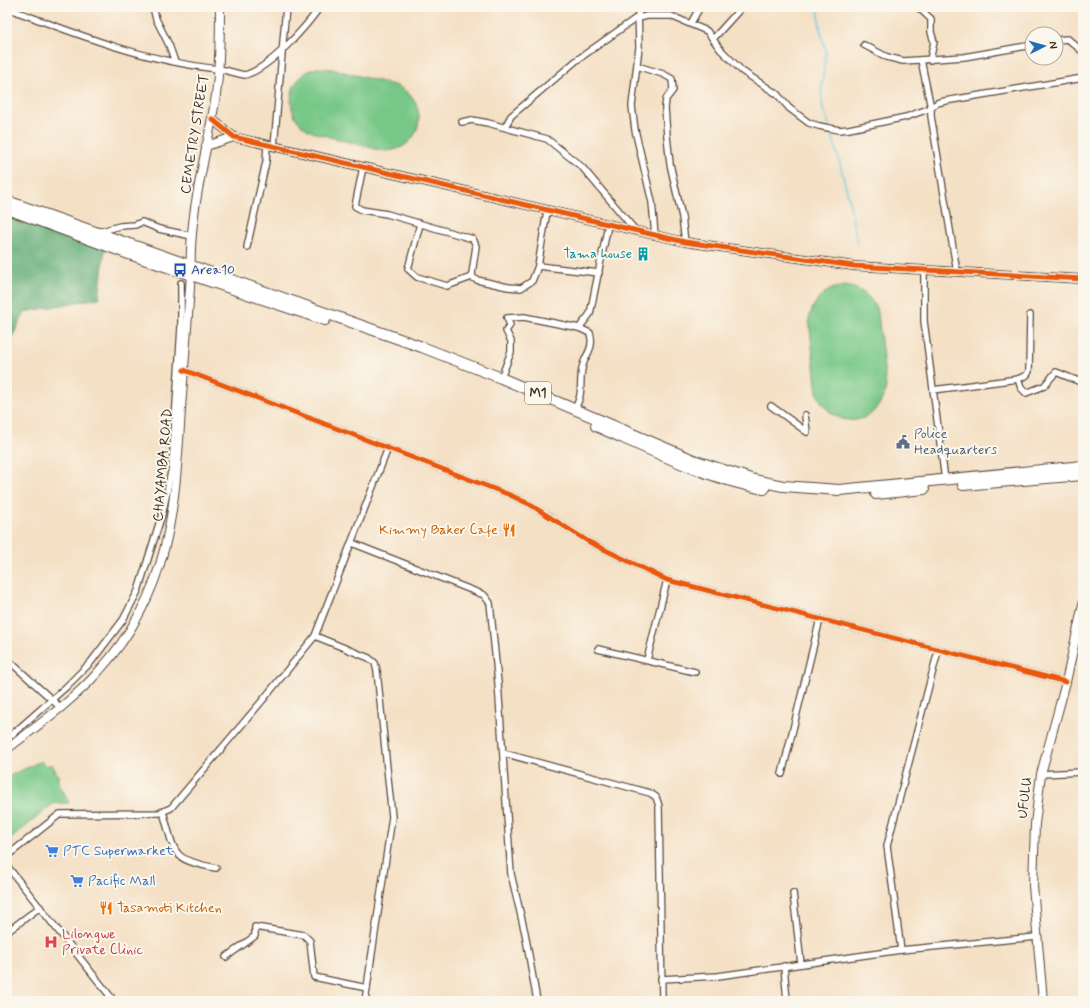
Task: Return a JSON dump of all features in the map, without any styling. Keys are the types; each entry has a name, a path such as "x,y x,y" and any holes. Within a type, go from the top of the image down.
{"highway":[{"name":"M1","path":"7,201 95,233 279,305 356,330 465,369 675,460 742,486 804,495 841,495 901,492 970,484 1083,475"},
{"name":"M1","path":"7,208 129,254 191,270 422,347 574,408 696,461 719,470 769,484 840,490 1083,466"}],"street":[{"path":"153,7 156,19 169,45 175,62"},
{"name":"CEMETRY STREET","path":"191,270 192,236 206,146 212,119 218,69 220,7"},
{"path":"247,247 270,146 283,48 286,7"},
{"path":"7,8 104,44 175,62 238,74 249,74 283,48 302,31 320,7"},
{"path":"638,7 637,66 632,106 635,130 652,202 655,235"},
{"path":"691,24 700,7"},
{"path":"713,39 742,7"},
{"path":"918,7 931,19 931,32 934,42 930,60"},
{"path":"506,127 511,116 577,60 639,17 647,16 671,16 707,31 720,49 742,71 777,94 789,108 809,122 819,126 839,130 906,117 931,108 937,103 945,100 1083,78"},
{"path":"1064,39 1068,39 1083,52"},
{"path":"864,45 896,60 930,60 964,57 1024,46"},
{"path":"922,60 957,272"},
{"path":"637,66 663,74 672,79 672,90 666,99 665,108 667,136 670,164 682,217 685,242"},
{"path":"212,119 234,137 685,242 854,266 1083,279"},
{"path":"462,122 472,120 506,127 547,139 582,167 636,231"},
{"path":"206,146 234,137"},
{"path":"363,167 355,206 362,210 420,224 473,239 476,246 472,274 469,278 447,286 417,277 408,269 420,224"},
{"path":"472,274 477,280 495,285 521,288 532,281 538,266 547,211"},
{"path":"95,233 120,226 135,225 142,222 192,236"},
{"path":"580,328 590,314 608,225"},
{"path":"538,266 599,272"},
{"name":"CHAYAMBA ROAD","path":"7,749 60,707 100,671 141,614 159,573 175,503 191,270"},
{"path":"924,271 924,321 945,480"},
{"path":"7,739 91,662 123,620 138,591 150,558 167,499 172,467 181,327 181,283"},
{"path":"933,390 1018,379 1027,375 1029,371 1030,315"},
{"path":"501,378 511,352 511,341 506,331 510,325 507,318 524,318 580,328 590,332 591,347 582,368 581,396 574,408"},
{"path":"184,370 522,500 589,542 668,580 938,651 1066,682"},
{"path":"1018,379 1021,388 1026,393 1044,386 1056,372 1083,383"},
{"path":"771,406 807,432 805,415"},
{"path":"7,856 60,814 164,812 171,808 315,636 388,448"},
{"path":"352,543 484,595 490,603 512,880 526,933 538,1001"},
{"path":"647,660 668,580"},
{"name":"UFULU","path":"1043,1001 1036,937 1033,855 1035,824 1041,774 1066,682 1083,604"},
{"path":"782,774 820,620"},
{"path":"315,636 369,658 375,663 377,671 392,817 365,1001"},
{"path":"598,649 695,672"},
{"path":"901,950 887,846 938,651"},
{"path":"7,659 60,707"},
{"path":"502,753 650,793 656,797 659,806 662,1001"},
{"path":"1041,774 1083,772"},
{"path":"164,812 176,854 183,859 197,864 216,868"},
{"path":"7,866 114,1001"},
{"path":"793,893 801,964"},
{"path":"7,932 40,907"},
{"path":"226,957 255,936 255,927 304,935 310,941 314,977 367,988"},
{"path":"661,979 718,976 901,950 1036,937"},
{"path":"784,966 787,1001"}],"green space":[{"path":"316,68 332,69 394,85 406,92 414,101 418,112 418,124 415,134 408,143 397,149 383,151 315,133 305,127 297,120 291,100 297,81 305,73"},
{"path":"7,210 105,248 99,298 25,312 7,347"},
{"path":"846,286 857,289 865,294 878,312 886,387 881,401 874,411 865,417 855,420 844,419 834,415 825,406 817,394 809,319 814,305 822,295 832,289"},
{"path":"41,761 46,766 52,764 59,778 57,779 69,803 54,803 7,842 7,777"}],"waterway":[{"path":"818,7 820,28 826,52 821,91 823,109 830,127"},
{"path":"831,130 849,199 857,243"}],"cycle path":[{"path":"212,119 234,137 685,242 854,266 1083,279"},
{"path":"184,370 510,495 529,504 589,542 667,580 1066,682"}],"place":[{"name":"Tama house","path":"643,254"},
{"name":"Area10","path":"180,270"},
{"name":"Police Headquarters","path":"903,442"},
{"name":"Kimmy Baker Cafe","path":"509,530"},
{"name":"PTC Supermarket","path":"52,851"},
{"name":"Pacific Mall","path":"77,881"},
{"name":"Tasamoti Kitchen","path":"106,908"},
{"name":"Lilongwe Private Clinic","path":"51,942"}]}
